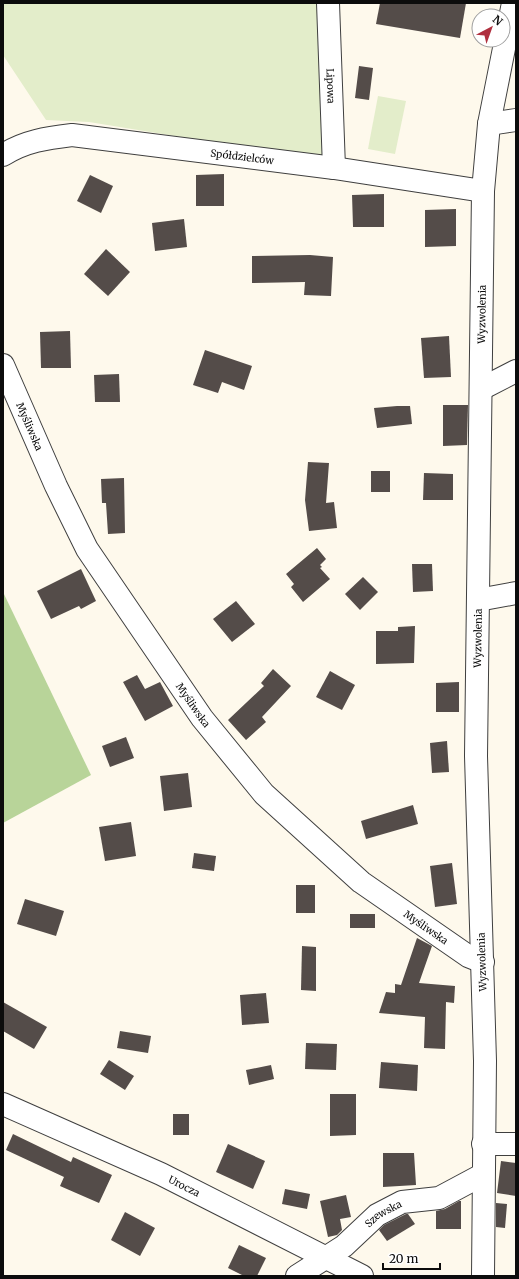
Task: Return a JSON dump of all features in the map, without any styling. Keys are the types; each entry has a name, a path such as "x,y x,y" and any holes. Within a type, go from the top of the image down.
{"street":[{"name":"Lipowa","path":"328,3 334,168"},
{"name":"Wyzwolenia","path":"482,1276 482,1176 485,1061 476,756 483,191 489,124 513,3"},
{"path":"489,124 516,120"},
{"name":"Spółdzielców","path":"3,155 18,146 43,138 72,135 334,168 483,191"},
{"name":"Myśliwska","path":"3,365 56,486 87,549 202,718 234,758 264,794 361,882 468,956 482,962"},
{"path":"481,389 516,371"},
{"path":"478,600 516,593"},
{"name":"Urocza","path":"3,1104 161,1174 362,1276"},
{"path":"483,1144 516,1144"},
{"name":"Szewska","path":"297,1276 344,1246 377,1215 402,1202 439,1198 482,1176"}],"green space":[{"path":"3,3 332,3 322,160 89,122 46,120 3,55"},
{"path":"378,96 406,101 395,154 368,149"},
{"path":"3,592 91,775 3,823"}],"building":[{"path":"380,3 466,3 460,38 376,24"},
{"path":"359,66 373,68 369,100 355,98"},
{"path":"224,174 224,206 196,206 196,175"},
{"path":"90,175 113,186 101,213 77,201"},
{"path":"384,194 384,227 353,227 352,195"},
{"path":"456,209 456,246 425,247 425,210"},
{"path":"184,219 187,247 155,251 152,223"},
{"path":"106,249 130,272 108,296 84,274"},
{"path":"310,255 333,257 331,296 304,295 305,282 252,283 252,256"},
{"path":"70,331 71,368 41,368 40,332"},
{"path":"449,336 451,377 424,378 421,338"},
{"path":"205,350 252,366 244,390 222,382 218,393 193,385"},
{"path":"119,374 120,402 95,402 94,375"},
{"path":"443,405 468,405 467,445 443,446"},
{"path":"410,406 412,424 377,428 374,408"},
{"path":"308,462 329,463 326,503 334,502 337,528 309,531 305,500"},
{"path":"371,471 390,471 390,492 371,492"},
{"path":"424,473 453,474 453,500 423,500"},
{"path":"124,478 125,533 108,534 106,503 102,503 101,479"},
{"path":"317,548 326,559 320,565 322,567 320,568 330,579 303,602 291,587 294,584 286,574"},
{"path":"412,564 432,564 433,591 413,592"},
{"path":"81,569 96,601 81,609 79,606 51,619 37,591"},
{"path":"363,577 378,592 360,610 345,594"},
{"path":"236,601 255,624 232,642 213,619"},
{"path":"415,626 414,663 376,664 376,631 398,631 398,627"},
{"path":"273,669 291,686 262,717 266,722 246,740 228,720 264,686 261,683"},
{"path":"330,671 355,685 342,710 316,697"},
{"path":"137,675 145,689 160,682 173,706 145,721 123,682"},
{"path":"459,682 459,712 436,712 436,683"},
{"path":"126,737 134,758 110,767 102,746"},
{"path":"447,741 449,772 432,773 430,743"},
{"path":"188,773 192,807 164,811 160,776"},
{"path":"413,805 418,824 366,839 361,821"},
{"path":"131,822 136,856 105,861 99,827"},
{"path":"194,853 216,856 214,871 192,868"},
{"path":"452,863 457,904 435,907 430,866"},
{"path":"296,885 315,885 315,913 296,913"},
{"path":"25,899 64,911 56,936 17,924"},
{"path":"350,914 375,914 375,928 350,928"},
{"path":"417,938 432,946 419,983 455,986 454,1003 446,1002 445,1049 424,1048 425,1017 379,1013 386,992 395,993 395,984 401,985"},
{"path":"302,946 316,947 316,991 301,990"},
{"path":"266,993 269,1023 242,1025 240,995"},
{"path":"3,1002 47,1027 34,1049 3,1031"},
{"path":"120,1031 151,1036 148,1053 117,1048"},
{"path":"306,1043 337,1044 336,1070 305,1069"},
{"path":"109,1060 134,1076 125,1090 100,1074"},
{"path":"381,1062 418,1065 417,1091 379,1088"},
{"path":"271,1065 274,1079 249,1085 246,1070"},
{"path":"330,1094 356,1094 356,1135 330,1136"},
{"path":"173,1114 189,1114 189,1135 173,1135"},
{"path":"13,1134 71,1162 73,1157 112,1175 99,1203 60,1186 64,1177 6,1150"},
{"path":"228,1144 265,1161 253,1189 216,1172"},
{"path":"383,1153 414,1153 416,1185 383,1187"},
{"path":"501,1161 516,1163 516,1196 497,1193"},
{"path":"285,1189 310,1194 307,1209 282,1204"},
{"path":"346,1195 351,1217 340,1219 342,1230 337,1235 328,1237 320,1201"},
{"path":"461,1201 461,1229 436,1229 436,1211 445,1209"},
{"path":"496,1203 507,1204 505,1228 496,1227"},
{"path":"125,1212 155,1228 140,1256 111,1240"},
{"path":"408,1214 415,1224 387,1241 379,1230 384,1225"},
{"path":"239,1245 266,1258 257,1276 244,1276 228,1268"}]}
